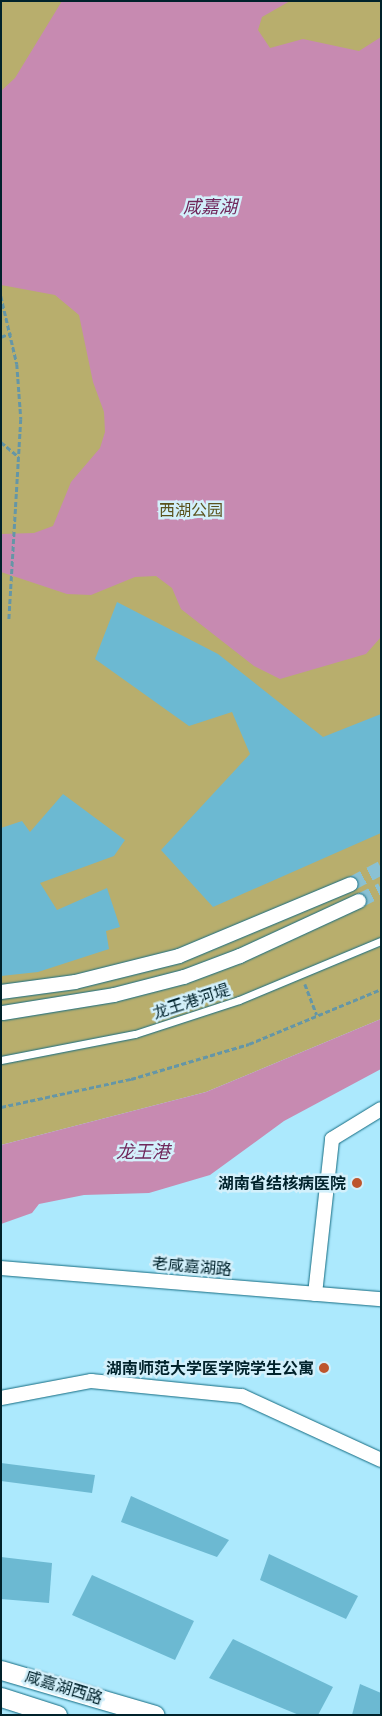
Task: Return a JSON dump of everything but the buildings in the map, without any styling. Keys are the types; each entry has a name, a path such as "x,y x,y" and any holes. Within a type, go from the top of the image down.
{"main road":[{"name":"咸嘉湖西路","path":"1,1670 155,1715"},
{"name":"咸嘉湖西路","path":"1,1697 57,1715"}],"street":[{"path":"1,992 74,982 179,956 351,884"},
{"path":"3,1014 114,995 184,977 240,956 359,900"},
{"path":"315,1294 332,1139 381,1110"},
{"name":"老咸嘉湖路","path":"1,1268 381,1299"},
{"path":"1,1398 91,1381 242,1396 381,1460"}],"lane":[{"name":"龙王港河堤","path":"1,1060 135,1034 302,974 381,940"}],"path":[{"path":"1,296 18,364 19,457 10,621"},
{"path":"1,337 11,334"},
{"path":"1,442 19,457"},
{"path":"302,974 317,1015"},
{"path":"1,1107 131,1079 249,1044 381,989"}],"green space":[{"name":"西湖公园","path":"1,1 381,1 381,1019 206,1092 1,1145"}],"water":[{"name":"咸嘉湖","path":"62,1 290,1 262,17 258,30 270,48 303,39 359,51 381,37 381,637 366,654 280,679 254,666 181,609 172,588 156,576 135,577 91,595 67,594 1,572 1,534 34,533 53,526 71,482 100,448 105,432 104,412 93,382 79,315 55,295 1,285 1,91 15,78"},
{"name":"龙王港","path":"381,1019 381,1069 284,1121 210,1175 149,1193 84,1195 39,1204 32,1213 1,1224 1,1145 206,1092"}],"tunnel":[{"path":"351,884 381,868"},
{"path":"359,901 381,890"}],"place":[{"name":"湖南省结核病医院","path":"357,1183"},
{"name":"湖南师范大学医学院学生公寓","path":"324,1368"}]}
